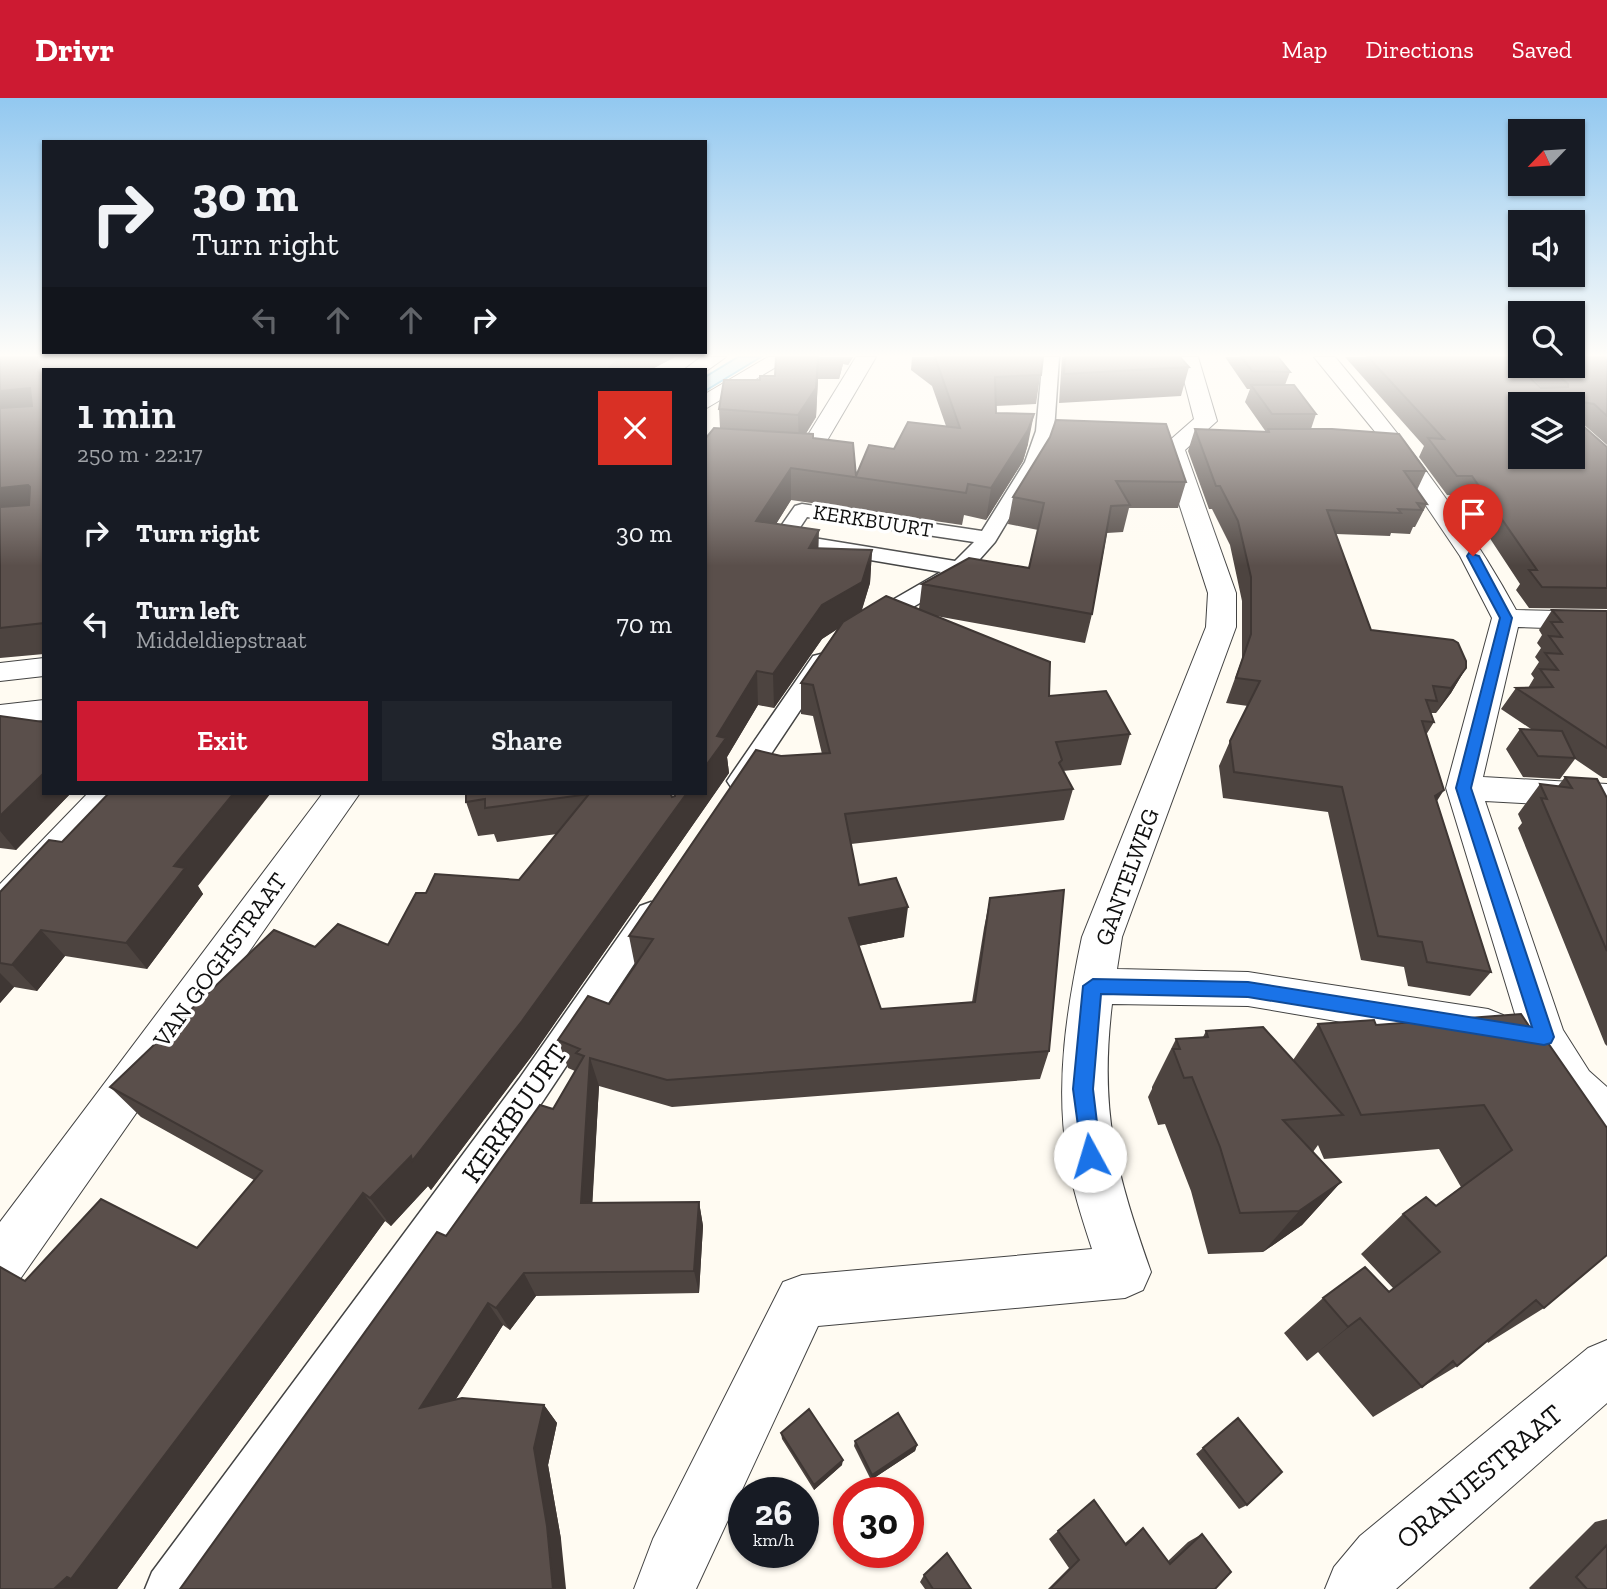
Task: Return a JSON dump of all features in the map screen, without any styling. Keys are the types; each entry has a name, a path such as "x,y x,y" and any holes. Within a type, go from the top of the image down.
{"street":[{"path":"707,449 807,456 825,427"},
{"name":"KERKBUURT","path":"724,805 832,645 957,568 980,550 1034,462 1045,427"},
{"name":"GANTELWEG","path":"665,1589 675,1561 802,1301 1125,1272 1089,1143 1083,1089 1093,986 1102,937 1221,627 1222,593 1173,449 1204,435 1205,427"},
{"path":"1369,427 1473,556 1506,618 1464,788 1544,1037 1573,1086 1607,1117"},
{"name":"KERKBUURT","path":"957,568 782,539 802,510 988,538"},
{"path":"1506,618 1607,621"},
{"path":"0,672 42,667"},
{"path":"0,715 42,710"},
{"path":"1464,788 1607,796"},
{"path":"0,909 106,795"},
{"name":"VAN GOGHSTRAAT","path":"0,1264 341,795"},
{"name":"KERKBUURT","path":"169,1589 531,1090 670,885"},
{"path":"1093,986 1248,989 1544,1037"},
{"name":"ORANJESTRAAT","path":"1356,1589 1382,1558 1607,1367"}],"building":[{"path":"0,427 42,427 42,623 0,628 0,507 29,505 30,487 0,488"},
{"path":"906,427 1029,427 991,488 968,484 966,493 791,468 756,521 819,530 809,548 872,550 862,582 822,605 773,674 757,671 717,736 726,738 707,764 707,437 714,428 813,434 813,438 853,443 856,476 869,445 894,449"},
{"path":"1054,427 1167,427 1186,482 1116,481 1130,505 1111,506 1092,614 922,584 969,558 1029,568 1044,503 1013,497"},
{"path":"1432,427 1508,427 1508,469 1585,469 1585,428 1607,447 1607,588 1542,587 1529,570 1537,570 1472,476 1457,476 1428,438 1444,439"},
{"path":"1195,429 1269,432 1268,429 1332,429 1399,434 1426,471 1404,471 1427,504 1417,503 1422,510 1398,509 1401,513 1327,510 1371,630 1453,640 1458,643 1466,661 1466,668 1451,688 1433,686 1437,701 1426,700 1434,722 1422,721 1444,790 1435,796 1491,972 1427,962 1422,942 1378,936 1342,787 1234,772 1230,741 1260,681 1236,678 1251,634 1251,577 1238,521 1220,486 1216,486"},
{"path":"886,596 1050,662 1049,696 1106,691 1130,734 1056,742 1062,760 1059,763 1073,789 845,814 859,885 896,878 908,907 849,918 881,1009 975,1002 990,898 1064,890 1049,1051 667,1080 590,1058 581,1203 699,1202 694,1271 524,1273 496,1308 488,1303 420,1408 462,1398 544,1405 534,1448 547,1526 553,1589 180,1589 437,1232 446,1236 540,1105 553,1109 584,1056 576,1053 580,1049 558,1040 588,996 609,1004 653,939 629,936 756,750 781,756 830,753 813,685 801,683 843,622"},
{"path":"1552,610 1607,611 1607,748 1516,688 1553,687 1540,669 1558,670 1545,653 1562,654 1549,636 1562,637 1551,622 1562,622"},
{"path":"0,716 42,722 42,775 0,816"},
{"path":"1520,729 1562,731 1575,758 1538,756"},
{"path":"1565,777 1597,779 1607,798 1607,951 1541,798 1547,799 1540,784 1572,788"},
{"path":"107,795 232,795 174,866 185,868 126,943 41,930 12,965 0,963 0,892 49,840 62,842"},
{"path":"466,795 582,795 485,808 485,799 466,802"},
{"path":"588,795 686,795 522,1021 412,1161 411,1156 370,1198 363,1193 71,1579 67,1577 54,1589 0,1589 0,1267 25,1281 101,1199 197,1248 262,1171 110,1087 274,930 315,947 338,924 388,945 416,893 426,893 435,874 519,880"},
{"path":"1521,1014 1541,1044 1548,1043 1607,1128 1607,1255 1544,1308 1536,1300 1457,1366 1453,1361 1422,1387 1360,1318 1348,1327 1323,1298 1365,1267 1389,1292 1440,1252 1403,1214 1426,1197 1436,1206 1512,1150 1484,1105 1361,1115 1318,1024 1374,1020 1376,1025"},
{"path":"1263,1027 1343,1115 1283,1120 1341,1182 1299,1211 1240,1213 1220,1147 1192,1077 1184,1078 1173,1049 1180,1049 1176,1039 1208,1037 1206,1031"},
{"path":"809,1409 843,1460 819,1481 819,1477 809,1477 781,1433"},
{"path":"898,1413 917,1445 872,1475 855,1441"},
{"path":"1238,1418 1282,1472 1247,1505 1203,1448"},
{"path":"1094,1500 1126,1545 1143,1528 1170,1564 1202,1534 1231,1572 1215,1589 1050,1589 1079,1560 1058,1531"},
{"path":"1607,1545 1607,1589 1587,1589 1576,1577"},
{"path":"947,1553 971,1589 933,1589 924,1575"}],"route":[{"path":"1090,1156 1083,1089 1093,986 1248,989 1544,1037 1464,788 1506,618 1473,556"}]}
